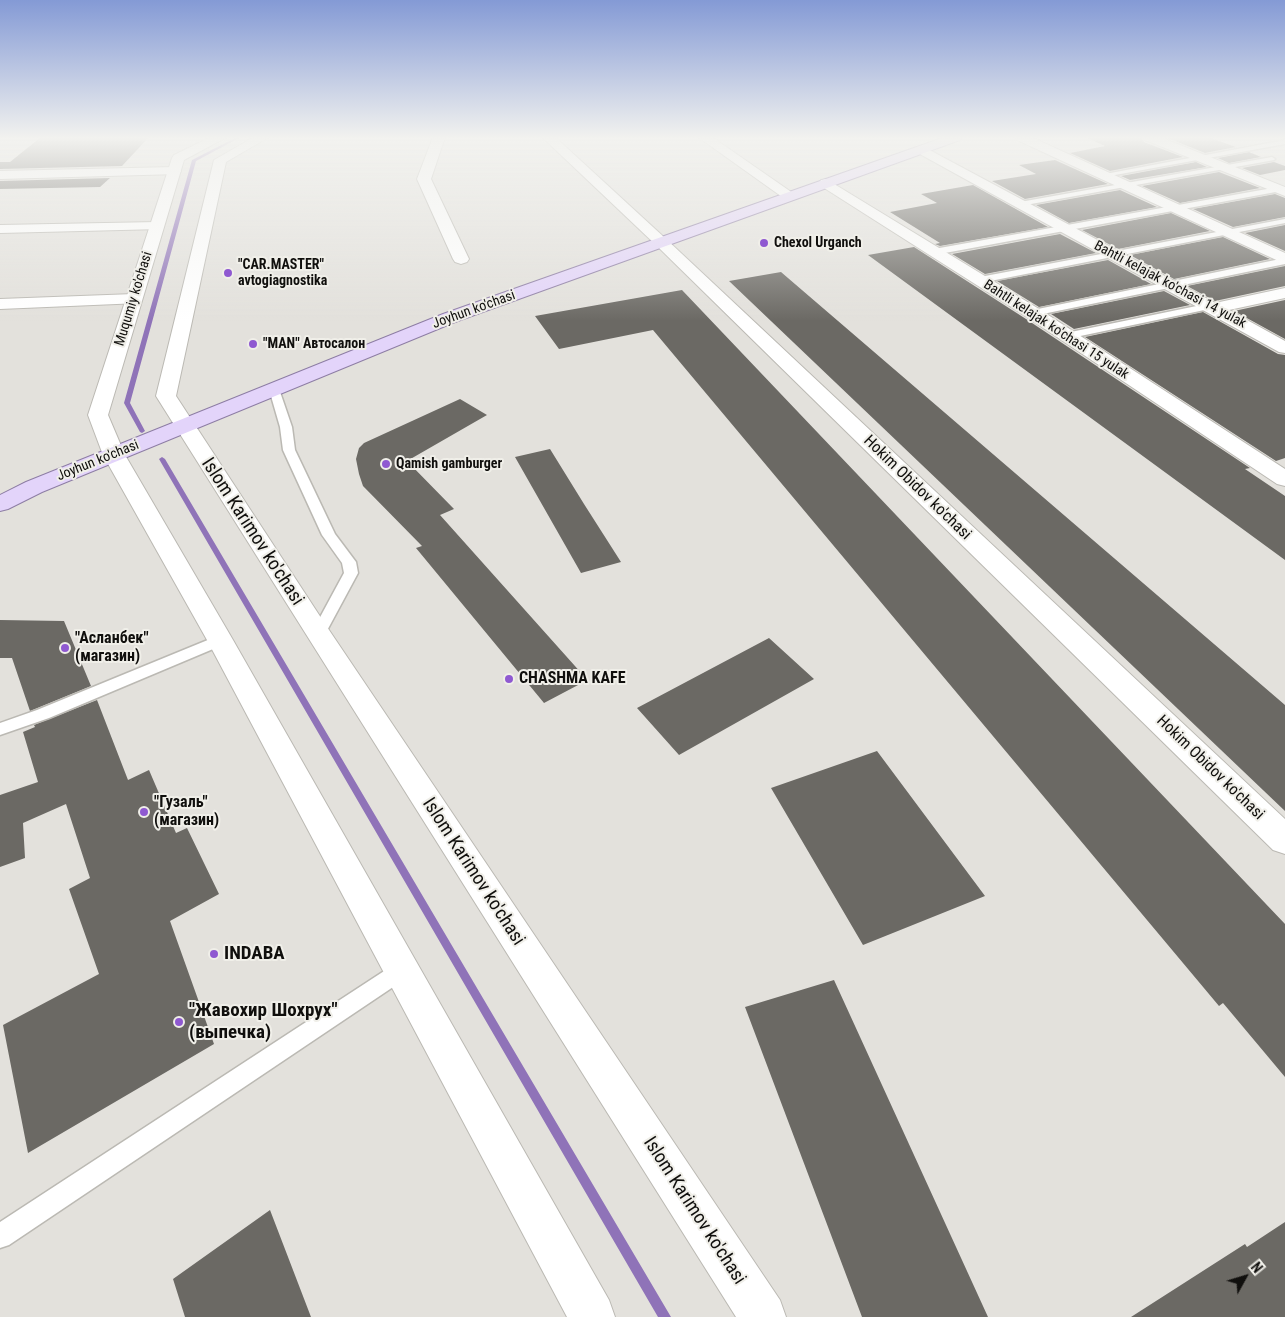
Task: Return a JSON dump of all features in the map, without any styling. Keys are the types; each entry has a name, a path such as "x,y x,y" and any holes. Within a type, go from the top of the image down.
{"main road":[{"name":"Joyhun ko'chasi","path":"0,504 34,488 449,318 783,198"}],"street":[{"name":"Muqumiy ko'chasi","path":"114,455 98,415 166,198"},
{"path":"184,426 166,396 211,198"},
{"path":"433,198 460,259"},
{"name":"Hokim Obidov ko'chasi","path":"614,198 1285,840"},
{"name":"Bahtli kelajak ko'chasi 15 yulak","path":"850,198 1033,313 1285,479"},
{"name":"Bahtli kelajak ko'chasi 14 yulak","path":"1010,198 1213,307 1285,348"},
{"path":"1154,198 1285,260"},
{"path":"0,229 157,226"},
{"path":"1213,307 1285,293"},
{"path":"0,304 134,298"},
{"name":"Islom Karimov ko'chasi","path":"184,426 763,1317"},
{"path":"114,455 220,640 592,1317"}],"lane":[{"path":"1020,204 1050,198"},
{"path":"934,252 1232,198"},
{"path":"980,280 1285,221"},
{"path":"1033,313 1285,260"},
{"path":"1066,336 1213,307"},
{"path":"274,389 286,427 289,450 329,535 349,562 351,573 318,634"},
{"path":"0,729 43,714 220,640"},
{"path":"0,1236 401,970"}],"building":[{"path":"929,198 997,198 1048,227 940,246 935,244 940,243 890,212 937,203"},
{"path":"1073,198 1138,198 1157,207 1069,223 1036,205"},
{"path":"1170,198 1204,198 1180,203"},
{"path":"1251,198 1285,198 1285,217 1233,227 1193,209"},
{"path":"1171,213 1210,231 1118,249 1082,230"},
{"path":"1285,225 1285,251 1245,233"},
{"path":"1060,234 1096,253 985,274 952,254"},
{"path":"1223,237 1270,259 1174,279 1130,255"},
{"path":"914,247 1250,468 1245,469 1285,496 1285,560 868,255"},
{"path":"1108,260 1151,284 1039,307 997,281"},
{"path":"1285,266 1285,286 1215,301 1187,286"},
{"path":"781,272 1285,705 1285,811 729,281"},
{"path":"682,290 1285,924 1285,1077 1223,1003 1219,1006 653,330 559,349 535,316"},
{"path":"1164,291 1190,305 1074,329 1051,314"},
{"path":"1285,300 1285,339 1234,311"},
{"path":"1203,312 1278,354 1285,355 1285,458 1276,461 1085,337"},
{"path":"460,399 487,415 407,461 454,509 440,515 583,675 575,679 580,684 544,703 416,548 422,546 363,486 359,474 356,459 359,448 364,443"},
{"path":"550,449 621,562 581,573 515,457"},
{"path":"0,620 64,621 91,686 30,711 12,658 0,658"},
{"path":"769,638 814,679 679,755 637,708"},
{"path":"97,700 128,780 149,770 176,833 187,828 219,894 170,921 214,1044 28,1153 3,1025 99,974 69,889 90,878 66,804 23,823 25,858 0,867 0,795 38,782 23,732 35,727 34,725"},
{"path":"877,751 985,896 863,945 771,788"},
{"path":"834,980 988,1317 862,1317 745,1007"},
{"path":"270,1210 311,1317 185,1317 173,1279"},
{"path":"1285,1222 1285,1317 1131,1317 1245,1244 1247,1247"}],"waterway":[{"path":"142,431 127,403 183,198"},
{"path":"162,459 665,1317"}],"place":[{"name":"Chexol Urganch","path":"764,243"},
{"name":"\"CAR.MASTER\" avtogiagnostika","path":"228,273"},
{"name":"\"MAN\" Автосалон","path":"253,344"},
{"name":"Qamish gamburger","path":"386,464"},
{"name":"\"Асланбек\" (магазин)","path":"65,648"},
{"name":"CHASHMA KAFE","path":"509,679"},
{"name":"\"Гузаль\" (магазин)","path":"144,812"},
{"name":"INDABA","path":"214,954"},
{"name":"\"Жавохир Шохрух\" (выпечка)","path":"179,1022"}]}
